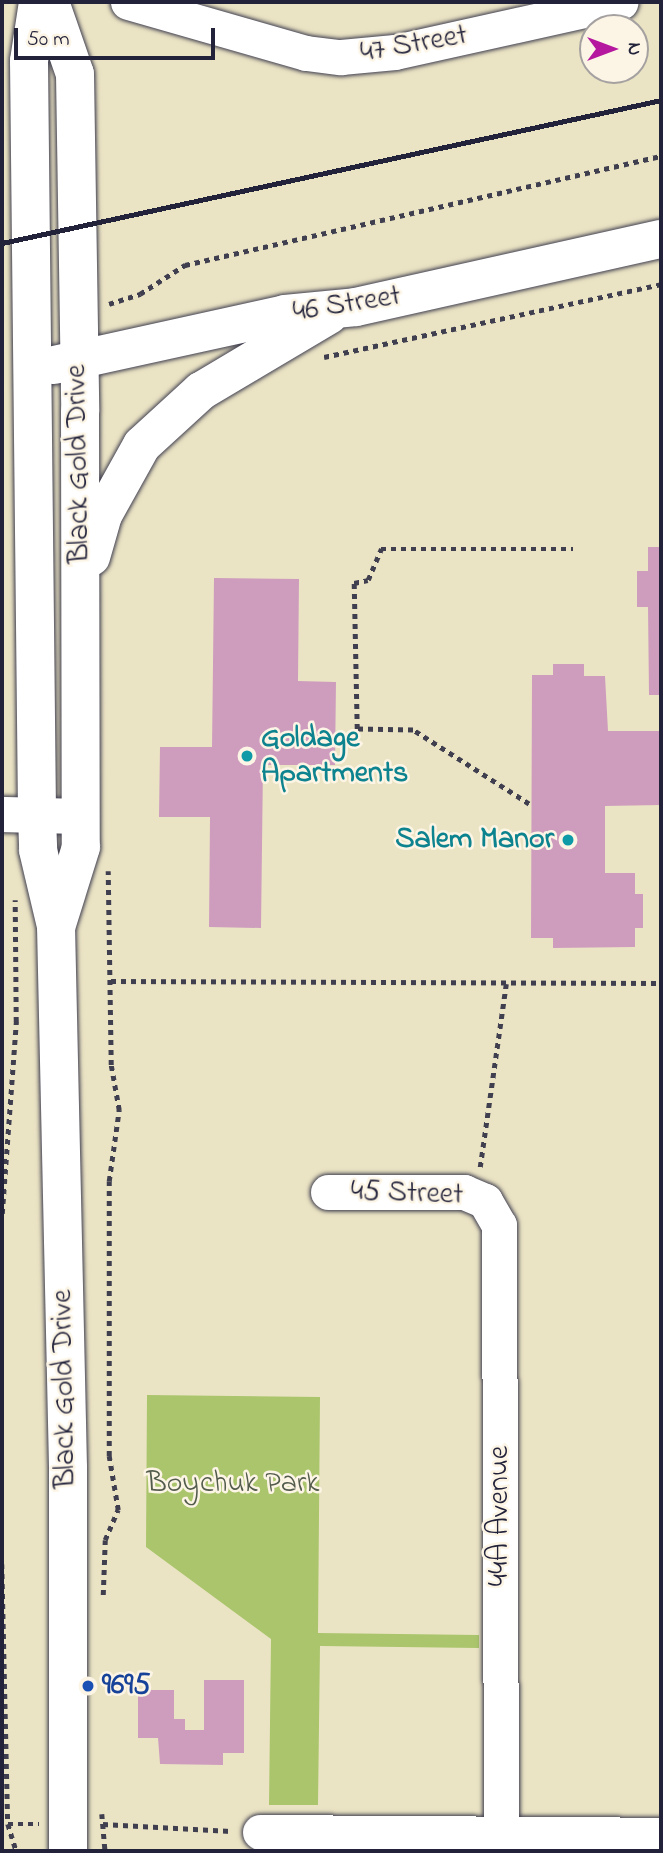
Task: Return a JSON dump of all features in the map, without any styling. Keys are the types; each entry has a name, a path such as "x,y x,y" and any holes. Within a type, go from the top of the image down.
{"main road":[{"name":"Black Gold Drive","path":"38,2 29,61 33,370 19,815 38,850 56,926 68,1468 80,1833"},
{"name":"Black Gold Drive","path":"50,2 75,74 81,603 81,847 56,926"},
{"name":"46 Street","path":"33,370 285,314 336,311 661,239"},
{"path":"81,603 103,514 142,445 201,391 336,311"}],"street":[{"name":"47 Street","path":"128,2 306,53 341,57 395,52 621,2"},
{"path":"19,815 81,816"},
{"name":"45 Street","path":"328,1192 480,1198"},
{"name":"44A Avenue","path":"480,1198 499,1225 501,1834"},
{"path":"260,1832 501,1834 655,1840"}],"path":[{"path":"78,314 140,294 184,265 661,156"},
{"path":"319,358 661,284"},
{"path":"529,804 413,730 357,729 354,583 368,580 381,549 573,549"},
{"path":"103,1602 105,1540 118,1510 109,1456 109,1181 119,1110 111,1065 108,857"},
{"path":"2,1214 16,1022 15,888"},
{"path":"111,981 661,983"},
{"path":"480,1198 506,984"},
{"path":"2,1564 8,1824 16,1851"},
{"path":"80,1833 100,1801"},
{"path":"8,1824 80,1833 260,1832"},
{"path":"80,1833 105,1851"}],"green space":[{"name":"Boychuk Park","path":"147,1395 320,1397 318,1633 479,1635 479,1648 320,1646 318,1805 269,1805 271,1639 146,1547"}],"building":[{"path":"648,547 661,547 661,695 649,695 648,607 637,607 637,571 648,571"},
{"name":"Goldage Apartments","path":"214,578 299,579 298,681 336,682 335,765 263,765 261,928 209,927 210,817 159,817 160,747 212,747"},
{"name":"Salem Manor","path":"553,664 584,664 584,676 605,676 608,731 661,731 661,805 605,806 605,873 635,873 635,894 643,894 643,928 635,928 635,947 553,948 553,938 531,938 532,675 553,675"},
{"path":"204,1680 244,1680 244,1753 223,1753 223,1765 160,1764 158,1738 138,1738 138,1690 174,1690 174,1719 185,1719 185,1730 204,1730"}],"railway":[{"path":"2,243 661,100"}],"place":[{"name":"Goldage Apartments","path":"247,756"},
{"name":"Salem Manor","path":"568,840"},
{"name":"9695","path":"88,1686"}]}
